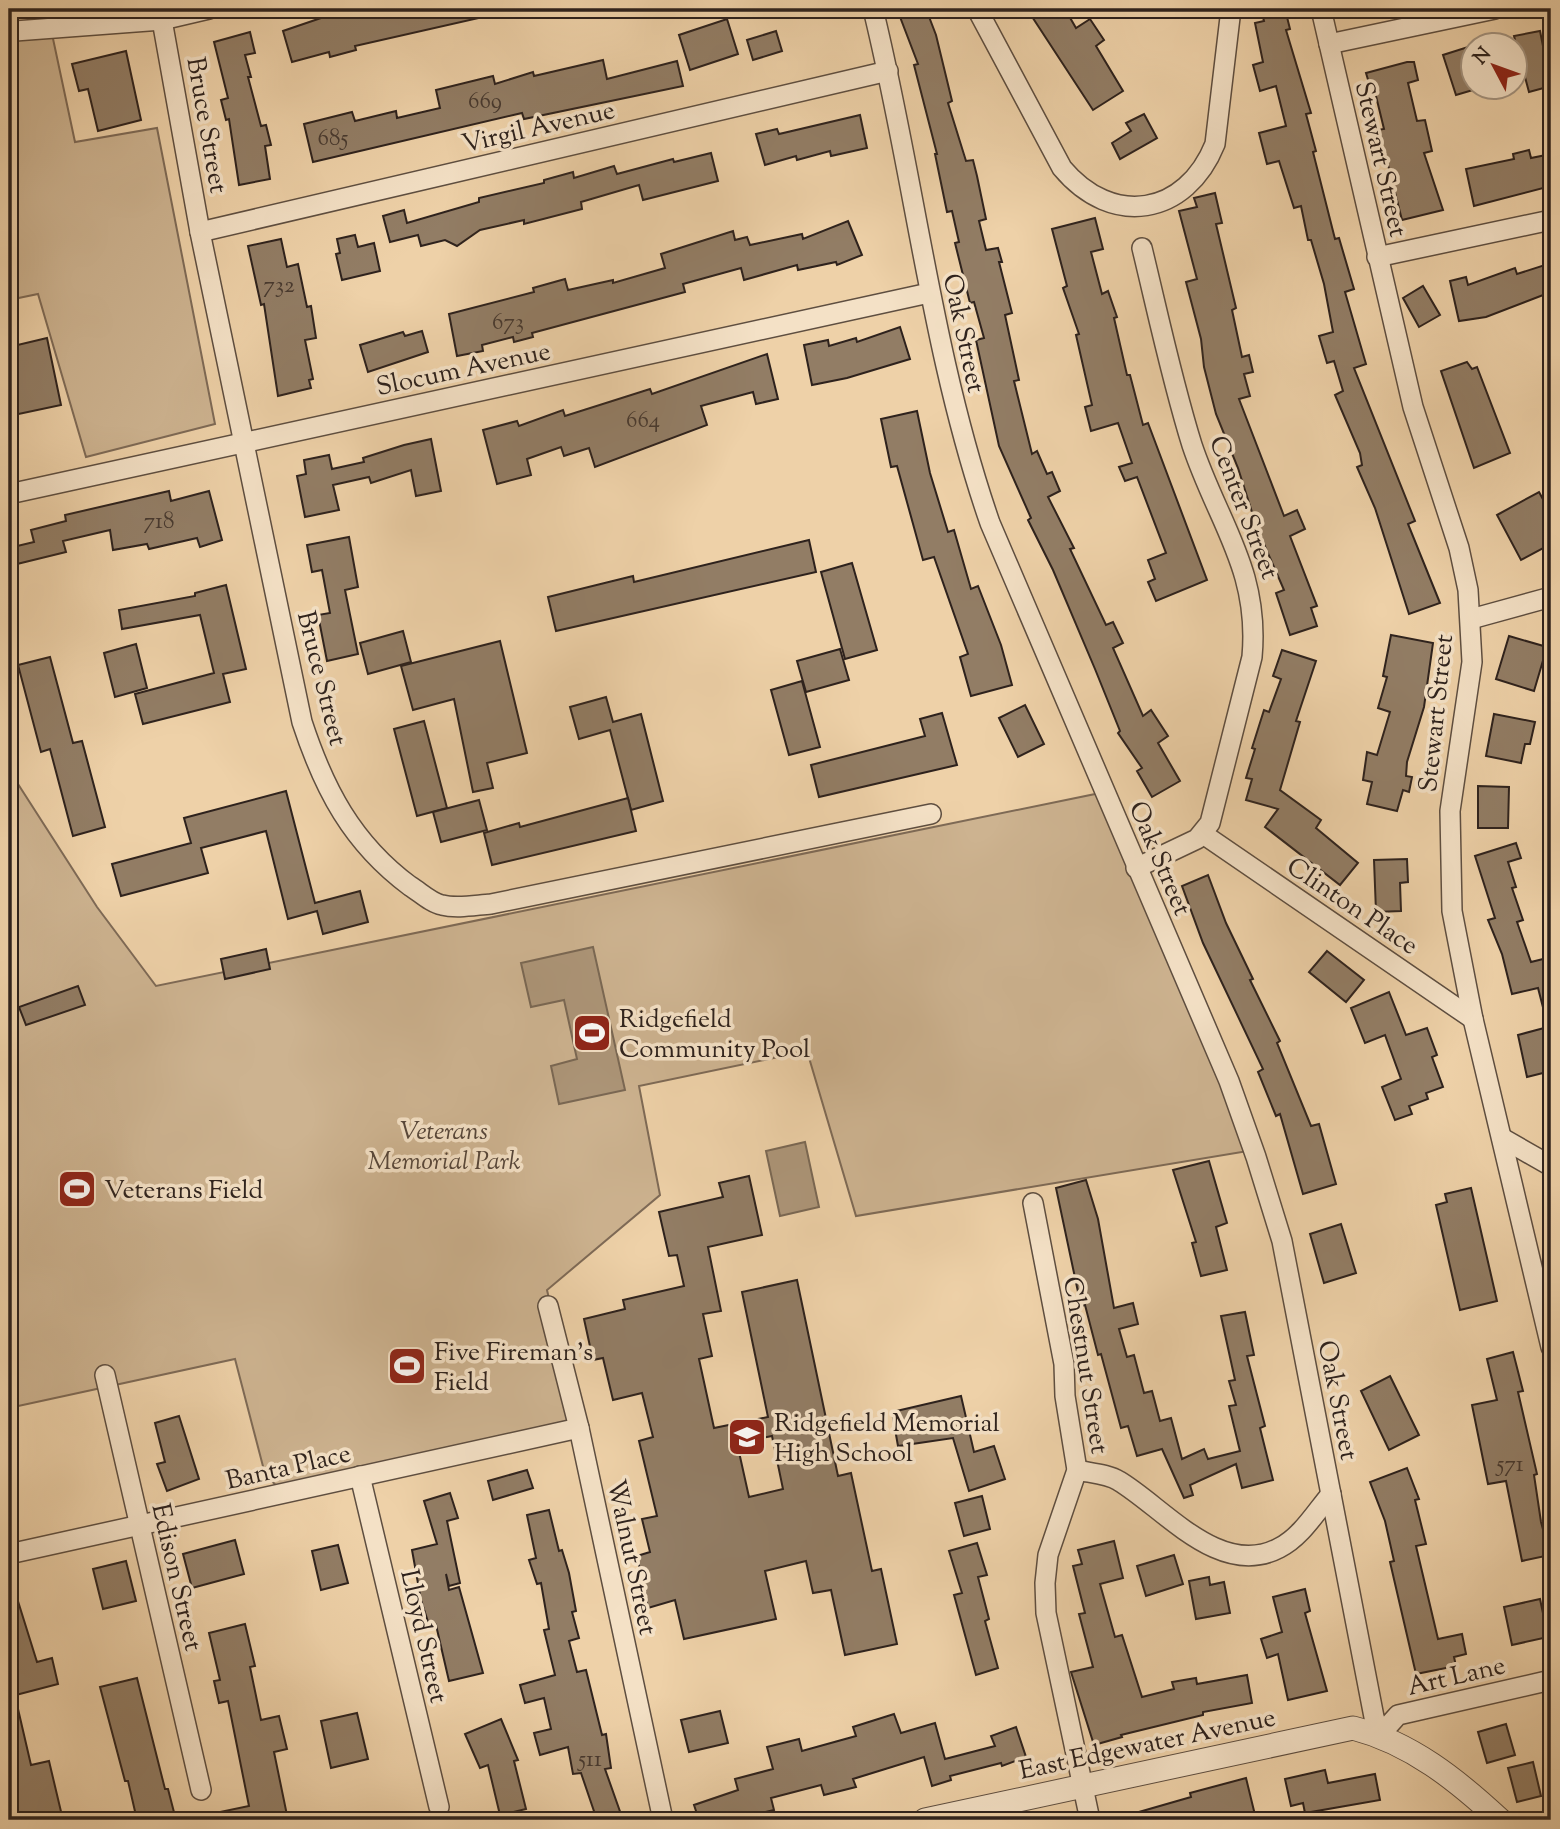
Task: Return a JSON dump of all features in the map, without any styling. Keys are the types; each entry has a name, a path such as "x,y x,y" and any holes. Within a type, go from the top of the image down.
{"street":[{"path":"15,31 209,9"},
{"name":"Oak Street","path":"873,9 888,71 929,293 955,413 990,523 1229,1081 1282,1241 1374,1717 1380,1735"},
{"path":"977,9 1062,168 1076,185 1093,197 1132,207 1167,200 1184,190 1207,163 1215,144 1231,9"},
{"name":"Stewart Street","path":"1321,9 1413,407 1459,548 1471,620 1472,662 1456,761 1449,862 1452,911 1473,1019 1551,1347"},
{"path":"1329,44 1495,9"},
{"name":"Bruce Street","path":"161,14 201,232 302,722 315,761 355,833 381,864 441,905 491,904 930,814"},
{"name":"Virgil Avenue","path":"201,232 888,71"},
{"path":"1377,257 1551,220"},
{"name":"Center Street","path":"1142,248 1192,444 1211,496 1245,569 1252,599 1252,657 1210,823 1203,834"},
{"name":"Slocum Avenue","path":"9,494 929,293"},
{"path":"1471,620 1551,597"},
{"path":"1136,868 1203,834"},
{"name":"Clinton Place","path":"1203,834 1473,1019"},
{"path":"1502,1138 1551,1166"},
{"name":"Chestnut Street","path":"1033,1203 1064,1364 1065,1396 1077,1470 1055,1528 1045,1583 1046,1614 1090,1820"},
{"name":"Walnut Street","path":"548,1306 579,1428 663,1820"},
{"name":"Edison Street","path":"105,1375 201,1790"},
{"name":"Banta Place","path":"9,1554 579,1428"},
{"path":"1077,1470 1116,1479 1209,1545 1243,1556 1278,1549 1295,1538 1331,1494"},
{"name":"Lloyd Street","path":"360,1476 439,1807"},
{"name":"Art Lane","path":"1380,1735 1398,1715 1551,1681"},
{"name":"East Edgewater Avenue","path":"925,1820 1353,1728 1380,1735 1445,1771 1495,1817"}],"green space":[{"path":"52,34 75,142 157,128 215,424 86,457 38,294 9,300 9,40"},
{"name":"Veterans Memorial Park","path":"9,770 97,907 156,986 1110,791 1254,1150 856,1216 807,1051 639,1086 660,1195 547,1290 579,1428 287,1497 265,1474 235,1359 9,1408"}],"shaded area":[{"name":"Ridgefield Community Pool","path":"593,947 625,1090 559,1104 551,1066 577,1059 564,1000 531,1007 521,963"},
{"path":"805,1142 819,1207 780,1216 766,1151"}],"building":[{"path":"366,9 492,9 492,15 355,46 356,50 330,57 329,52 292,62 283,31 321,18"},
{"path":"897,9 926,9 936,35 952,101 948,103 966,161 973,160 977,176 986,219 979,221 986,250 998,248 1002,262 999,262 1012,313 1005,315 1019,380 1014,381 1032,454 1037,451 1047,474 1052,472 1060,491 1048,497 1074,548 1070,549 1106,625 1113,622 1123,643 1113,648 1143,716 1151,710 1168,736 1158,743 1180,781 1152,797 1137,771 1142,768 1118,733 1120,731 1095,669 1053,570 1028,520 1031,518 999,446 976,340 984,338 974,302 970,303 955,243 959,242 952,211 947,212 937,154 914,65 918,64"},
{"path":"1027,9 1065,9 1076,28 1090,19 1104,40 1096,46 1123,91 1093,110"},
{"path":"1261,9 1285,9 1290,29 1286,30 1311,113 1306,114 1316,151 1313,152 1335,239 1339,238 1354,289 1345,292 1366,364 1354,368 1415,521 1408,524 1440,603 1409,614 1375,508 1357,467 1362,465 1360,453 1335,395 1343,391 1334,361 1327,363 1319,336 1333,332 1324,284 1311,240 1308,240 1301,206 1294,208 1279,161 1267,164 1259,133 1286,126 1276,86 1260,91 1253,65 1263,62 1255,23 1264,21"},
{"path":"727,19 738,54 690,70 679,35"},
{"path":"776,31 782,51 753,60 747,40"},
{"path":"1540,31 1551,86 1529,92 1528,88 1528,33"},
{"path":"250,32 255,53 245,55 261,126 266,125 271,145 265,146 270,179 239,185 229,119 226,120 221,100 228,98 214,42"},
{"path":"1458,50 1458,94 1456,95 1443,55"},
{"path":"126,51 141,120 98,131 88,89 79,91 72,64"},
{"path":"603,60 607,79 677,61 683,86 524,119 522,113 313,162 304,124 352,112 355,121 396,111 397,118 440,108 436,90 493,76 495,84 533,72 534,76"},
{"path":"1414,62 1418,80 1408,83 1417,121 1425,120 1432,151 1424,153 1443,210 1402,220 1377,130 1384,129 1375,92 1372,93 1366,73"},
{"path":"1144,114 1157,138 1120,159 1112,143 1131,131 1126,123"},
{"path":"860,115 867,148 831,156 830,151 797,160 796,156 765,165 756,134 777,129 779,134"},
{"path":"1529,150 1531,158 1551,154 1551,186 1474,206 1466,169 1514,159 1513,154"},
{"path":"711,153 718,181 643,200 639,185 581,202 582,209 524,224 524,220 480,230 457,246 445,240 421,246 418,235 390,242 383,216 404,210 407,223 479,202 479,198 544,183 544,180 573,172 574,178 614,166 617,174 673,159 674,162"},
{"path":"1215,193 1222,223 1216,224 1236,308 1232,310 1242,357 1249,355 1253,372 1244,374 1250,396 1239,399 1284,516 1297,510 1305,529 1290,536 1317,606 1311,608 1317,626 1290,635 1276,593 1284,590 1257,528 1238,468 1216,414 1186,282 1197,279 1179,211 1197,207 1194,198"},
{"path":"1095,218 1103,249 1091,252 1102,294 1108,291 1117,317 1114,318 1127,375 1130,375 1143,425 1148,423 1207,580 1156,601 1148,582 1155,579 1148,560 1166,553 1137,477 1125,481 1119,467 1132,463 1118,423 1091,431 1085,407 1092,405 1076,335 1079,334 1063,288 1067,286 1052,229"},
{"path":"848,221 862,255 837,265 836,262 798,270 797,265 744,280 741,268 683,284 685,292 532,333 533,337 514,342 513,337 482,345 483,351 457,356 449,314 534,292 533,288 565,279 568,290 613,280 613,283 665,268 661,254 733,231 735,240 747,237 750,245 802,234 803,239"},
{"path":"355,235 358,247 374,243 380,271 342,280 336,254 340,253 337,239"},
{"path":"281,239 287,267 298,264 307,307 311,306 316,338 305,340 313,379 309,380 311,388 278,396 264,304 261,305 248,246"},
{"path":"1551,263 1551,292 1486,317 1459,321 1450,281 1466,277 1468,285 1515,268 1517,274"},
{"path":"1423,286 1440,315 1419,327 1403,298"},
{"path":"900,327 910,359 847,378 812,385 804,345 828,340 829,346 856,338 857,342"},
{"path":"422,331 428,352 368,372 360,345 403,332 405,336"},
{"path":"47,338 61,405 9,416 9,347"},
{"path":"767,354 778,399 756,404 753,392 701,406 707,425 595,467 589,448 564,456 561,447 527,459 531,475 497,484 483,430 517,421 519,426 563,410 565,416 650,389 652,394"},
{"path":"1467,362 1472,369 1477,367 1510,453 1474,468 1441,371"},
{"path":"917,411 930,473 948,532 954,530 971,589 978,586 1001,645 1012,685 971,696 960,657 968,654 934,557 923,560 897,466 891,467 881,419"},
{"path":"431,439 441,491 416,496 411,470 371,483 369,477 333,485 339,510 305,517 297,476 306,474 304,460 329,455 332,469 364,462 363,458"},
{"path":"169,491 171,501 209,491 222,540 200,547 197,538 149,549 147,544 113,550 110,530 63,541 66,552 17,564 13,547 34,542 31,530 66,521 65,515"},
{"path":"1539,492 1551,514 1551,544 1521,560 1497,515"},
{"path":"349,537 358,587 345,590 358,654 327,661 318,615 330,613 322,570 312,572 307,545"},
{"path":"809,540 816,572 556,631 548,597 633,576 634,582"},
{"path":"852,563 877,650 845,659 821,572"},
{"path":"226,585 246,669 223,674 230,702 143,724 135,694 214,673 200,615 122,629 119,610 195,596 195,593"},
{"path":"403,631 411,662 368,674 360,643"},
{"path":"1391,635 1433,643 1424,707 1407,762 1406,776 1412,777 1409,792 1403,790 1397,811 1367,804 1372,782 1363,780 1367,752 1377,755 1390,712 1378,708 1387,677 1383,676"},
{"path":"1509,636 1547,647 1534,691 1496,679"},
{"path":"500,641 527,753 487,763 493,788 473,792 454,699 413,710 401,666"},
{"path":"136,644 147,688 115,697 104,653"},
{"path":"840,649 849,680 806,692 797,661"},
{"path":"1282,650 1316,661 1296,721 1300,722 1280,790 1321,820 1316,828 1358,863 1340,885 1265,827 1278,809 1246,800 1252,779 1246,778 1255,749 1252,748 1264,710 1269,712 1281,679 1273,676"},
{"path":"50,657 73,743 82,741 105,827 73,836 50,749 41,752 18,665"},
{"path":"802,681 820,747 789,755 771,690"},
{"path":"606,697 613,722 641,714 663,801 631,810 610,730 579,739 570,707"},
{"path":"1025,705 1044,744 1018,757 999,718"},
{"path":"942,713 957,765 819,797 811,765 925,736 920,719"},
{"path":"1494,714 1535,722 1530,744 1525,744 1521,763 1486,756"},
{"path":"424,721 447,808 417,816 394,729"},
{"path":"1478,786 1509,787 1508,828 1478,828"},
{"path":"286,791 315,903 360,891 368,922 323,934 317,911 288,919 266,831 201,848 208,873 121,896 112,864 191,843 184,818"},
{"path":"628,798 636,831 492,865 484,833 519,823 520,827"},
{"path":"479,800 487,830 441,842 433,812"},
{"path":"1516,843 1521,858 1508,862 1516,887 1512,888 1523,920 1517,922 1531,962 1551,957 1551,1018 1546,1019 1538,988 1512,994 1502,954 1488,920 1495,918 1475,856"},
{"path":"1407,859 1408,882 1400,883 1401,911 1376,912 1374,860"},
{"path":"1208,875 1226,923 1253,979 1250,980 1280,1041 1277,1043 1311,1126 1319,1124 1336,1184 1303,1194 1280,1114 1276,1116 1258,1072 1263,1069 1203,943 1182,886"},
{"path":"266,949 270,969 225,979 221,959"},
{"path":"1327,951 1364,980 1346,1002 1309,972"},
{"path":"78,986 85,1005 26,1025 19,1007"},
{"path":"1389,992 1406,1035 1427,1028 1437,1055 1432,1057 1443,1087 1426,1093 1428,1099 1409,1106 1412,1114 1395,1120 1382,1087 1401,1079 1385,1035 1365,1043 1351,1008"},
{"path":"1544,1028 1551,1071 1527,1077 1518,1035"},
{"path":"1209,1161 1227,1223 1216,1227 1227,1270 1201,1276 1192,1243 1196,1242 1173,1170"},
{"path":"749,1176 762,1235 708,1247 721,1311 703,1314 712,1356 699,1359 714,1428 768,1417 742,1292 797,1280 838,1476 851,1473 872,1571 881,1569 897,1644 845,1655 831,1590 813,1593 806,1561 765,1571 776,1619 684,1639 675,1600 648,1608 637,1556 650,1552 642,1519 657,1516 639,1441 653,1437 642,1393 613,1400 603,1358 593,1360 584,1319 625,1309 623,1300 684,1286 677,1255 669,1256 659,1212 723,1197 719,1183","holes":["772,1436 783,1489 749,1497 737,1443"]},
{"path":"1086,1180 1098,1219 1114,1308 1133,1303 1138,1324 1119,1329 1127,1357 1134,1355 1144,1393 1152,1391 1160,1421 1171,1418 1182,1459 1204,1449 1208,1459 1240,1451 1229,1406 1236,1405 1229,1381 1235,1380 1221,1316 1245,1312 1254,1355 1247,1356 1265,1426 1260,1428 1273,1480 1242,1488 1236,1464 1190,1485 1193,1495 1184,1498 1162,1449 1137,1456 1128,1426 1121,1428 1085,1305 1081,1306 1056,1188"},
{"path":"1471,1188 1497,1301 1460,1310 1436,1205 1447,1202 1445,1194"},
{"path":"1341,1224 1356,1273 1324,1283 1310,1234"},
{"path":"1513,1352 1523,1391 1518,1392 1537,1474 1534,1475 1541,1522 1550,1555 1522,1561 1506,1481 1488,1484 1472,1405 1497,1400 1487,1359"},
{"path":"1390,1376 1419,1435 1389,1450 1361,1391"},
{"path":"961,1396 974,1452 994,1446 1005,1479 969,1491 953,1438 898,1446 892,1412"},
{"path":"179,1416 199,1479 167,1491 157,1464 165,1462 155,1423"},
{"path":"1407,1468 1419,1499 1415,1500 1426,1544 1416,1546 1438,1639 1462,1634 1466,1654 1454,1657 1456,1666 1416,1674 1390,1562 1394,1561 1385,1521 1370,1482"},
{"path":"527,1470 533,1488 493,1500 488,1481"},
{"path":"450,1493 458,1518 447,1521 460,1583 449,1586 446,1574 449,1590 459,1587 483,1673 449,1681 436,1625 430,1628 421,1600 412,1550 437,1544 424,1501"},
{"path":"982,1496 990,1529 964,1536 955,1503"},
{"path":"549,1510 559,1551 562,1550 569,1573 576,1611 572,1612 579,1638 569,1641 577,1672 586,1670 602,1735 606,1734 611,1768 605,1769 623,1820 597,1820 581,1773 573,1774 568,1747 540,1755 534,1733 551,1729 544,1698 525,1703 520,1685 555,1675 544,1630 549,1629 541,1583 537,1584 529,1560 536,1558 527,1515"},
{"path":"235,1540 244,1574 192,1588 183,1554"},
{"path":"1114,1541 1123,1578 1100,1584 1115,1637 1122,1635 1142,1697 1174,1689 1172,1682 1196,1678 1197,1684 1247,1675 1252,1703 1203,1712 1203,1715 1121,1735 1122,1737 1094,1745 1071,1672 1093,1667 1079,1614 1085,1613 1073,1566 1082,1564 1078,1550"},
{"path":"977,1543 987,1575 978,1577 989,1619 985,1621 998,1668 976,1675 954,1595 962,1593 949,1551"},
{"path":"338,1545 348,1583 321,1590 312,1551"},
{"path":"1174,1555 1183,1584 1146,1596 1137,1566"},
{"path":"126,1561 136,1601 103,1609 93,1569"},
{"path":"1209,1577 1210,1585 1224,1582 1230,1613 1196,1619 1189,1581"},
{"path":"12,1582 37,1662 52,1658 58,1684 12,1696 15,1696 31,1765 49,1761 63,1820 29,1820 28,1813 12,1816 9,1799 9,1583"},
{"path":"1305,1589 1310,1611 1305,1613 1327,1691 1288,1700 1278,1654 1267,1658 1261,1639 1282,1632 1273,1597"},
{"path":"1540,1599 1548,1637 1512,1645 1504,1607"},
{"path":"245,1624 255,1666 250,1667 261,1720 279,1716 287,1749 274,1752 288,1820 215,1820 215,1813 249,1806 228,1701 219,1703 214,1681 220,1680 209,1633"},
{"path":"137,1678 165,1789 168,1789 176,1820 137,1820 128,1781 125,1781 100,1687"},
{"path":"720,1711 728,1743 689,1752 681,1720"},
{"path":"357,1713 368,1759 331,1768 321,1721"},
{"path":"894,1714 901,1733 935,1723 945,1759 995,1746 991,1736 1016,1727 1026,1757 1002,1766 1001,1763 950,1776 951,1780 932,1786 924,1757 853,1779 856,1787 824,1795 821,1785 771,1798 774,1810 725,1820 699,1820 694,1805 738,1790 735,1779 773,1769 767,1747 799,1739 802,1751 856,1736 853,1727"},
{"path":"501,1719 518,1760 514,1761 526,1809 500,1815 488,1765 480,1768 465,1734"},
{"path":"1506,1724 1515,1755 1487,1763 1478,1732"},
{"path":"1533,1762 1541,1796 1517,1802 1508,1768"},
{"path":"1325,1770 1328,1783 1375,1774 1380,1800 1305,1813 1303,1803 1291,1806 1285,1779"},
{"path":"1246,1778 1255,1815 1231,1820 1126,1820 1125,1816 1191,1797 1190,1793"}],"place":[{"name":"Ridgefield Community Pool","path":"592,1033"},
{"name":"Veterans Field","path":"77,1189"},
{"name":"Five Fireman's Field","path":"407,1366"},
{"name":"Ridgefield Memorial High School","path":"747,1437"}]}
